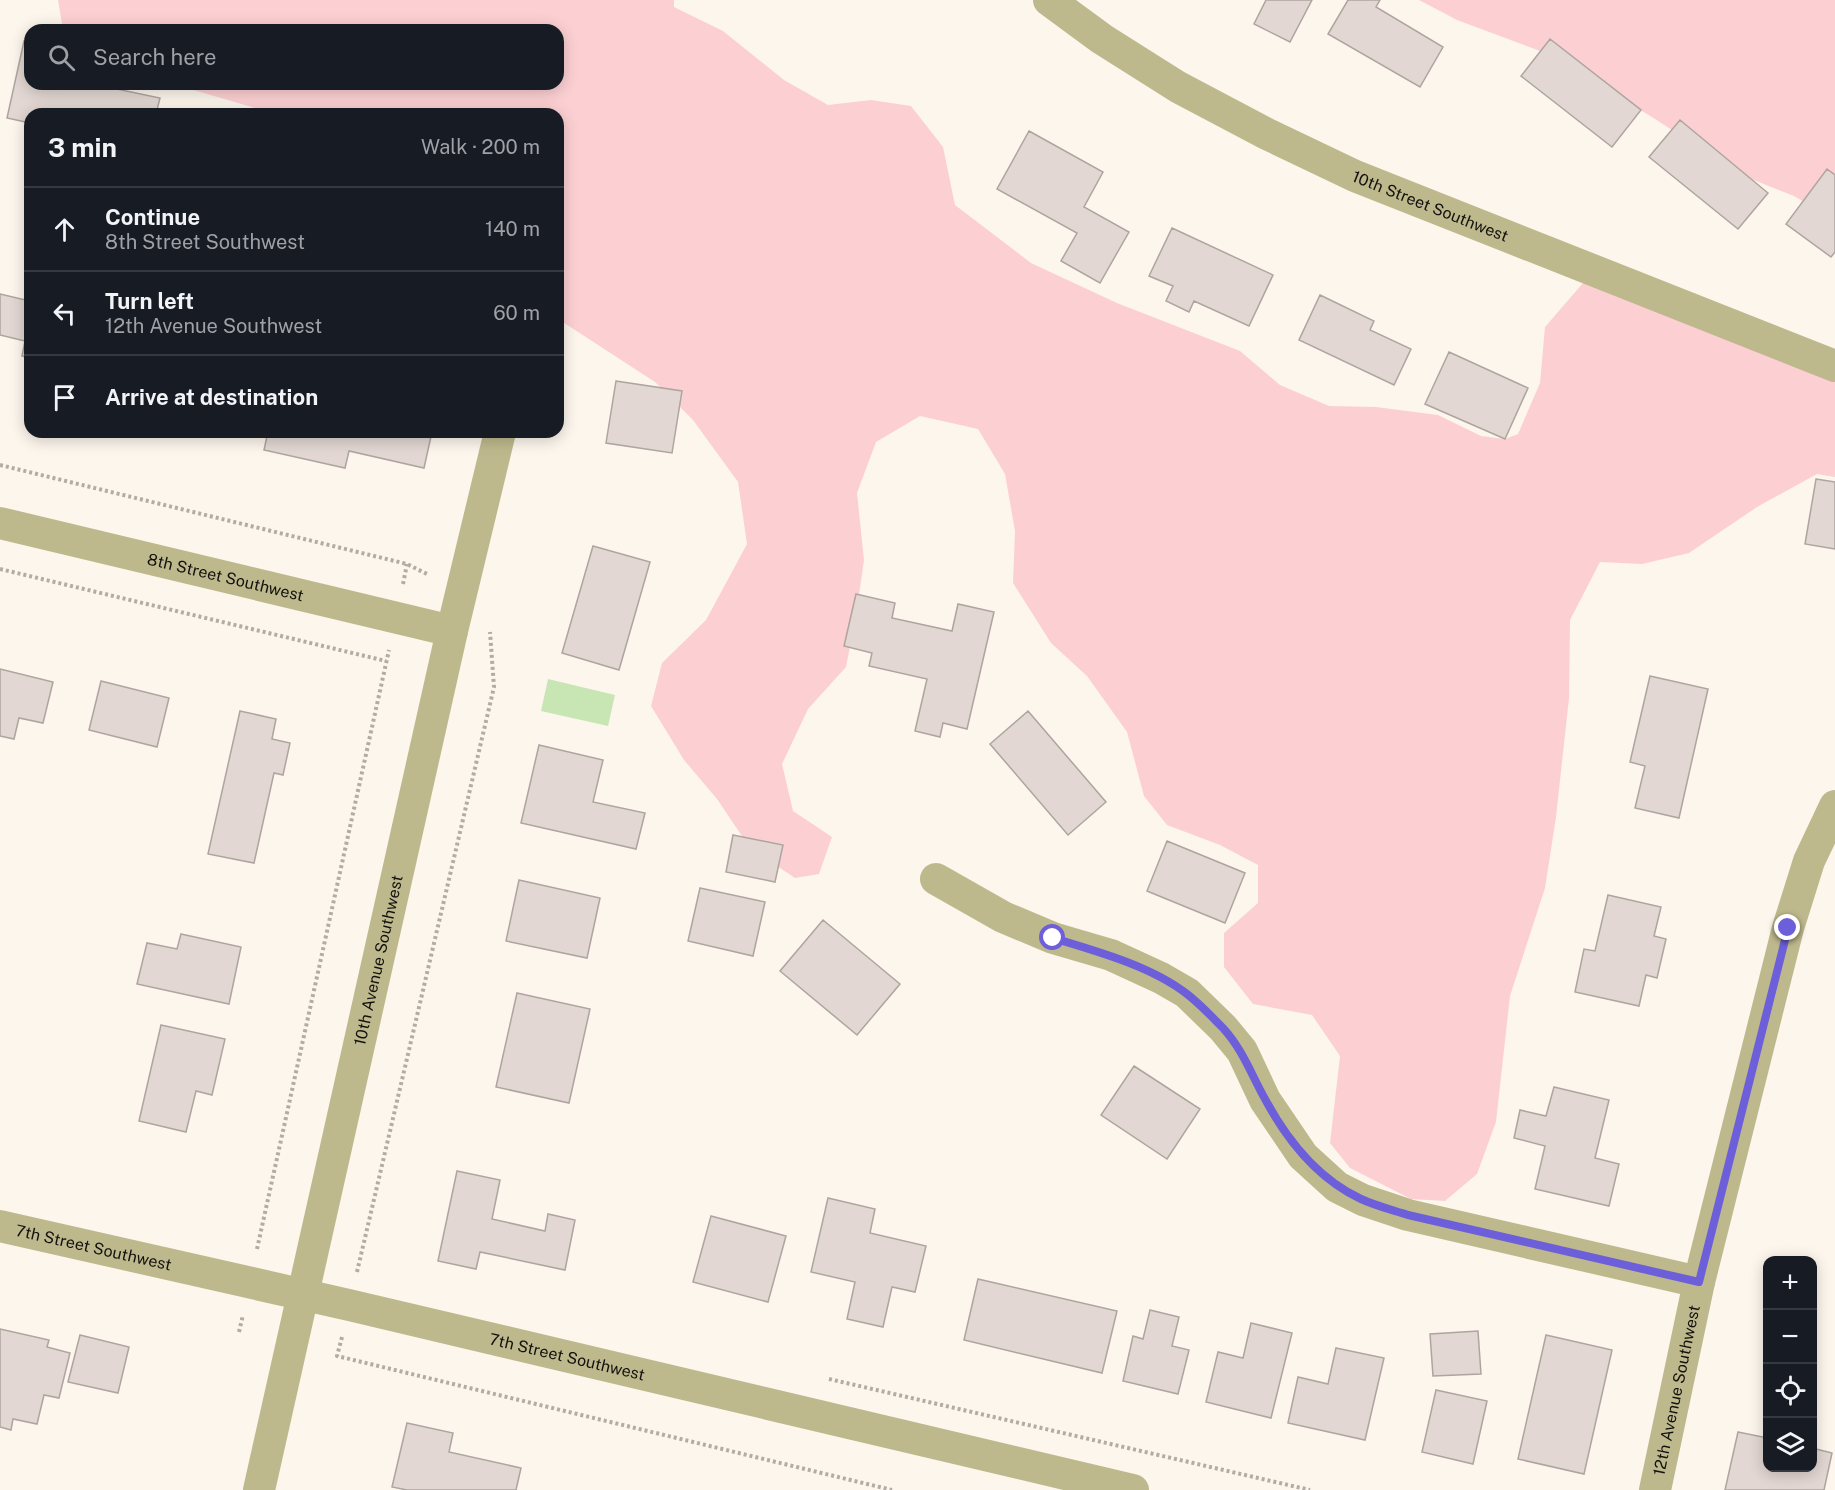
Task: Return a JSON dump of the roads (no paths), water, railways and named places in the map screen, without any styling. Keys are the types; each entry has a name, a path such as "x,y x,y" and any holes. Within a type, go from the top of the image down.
{"street":[{"name":"10th Street Southwest","path":"1049,0 1102,39 1178,87 1267,134 1345,171 1835,366"},
{"name":"10th Avenue Southwest","path":"259,1490 452,631 499,438"},
{"name":"8th Street Southwest","path":"0,523 452,631"},
{"name":"12th Avenue Southwest","path":"1654,1490 1699,1282 1788,928 1809,861 1835,806"},
{"path":"936,879 1003,917 1053,938 1111,955 1187,993 1223,1028 1242,1051 1265,1100 1303,1156 1337,1187 1363,1200 1408,1215 1699,1282"},
{"name":"7th Street Southwest","path":"0,1226 1133,1490"}]}
